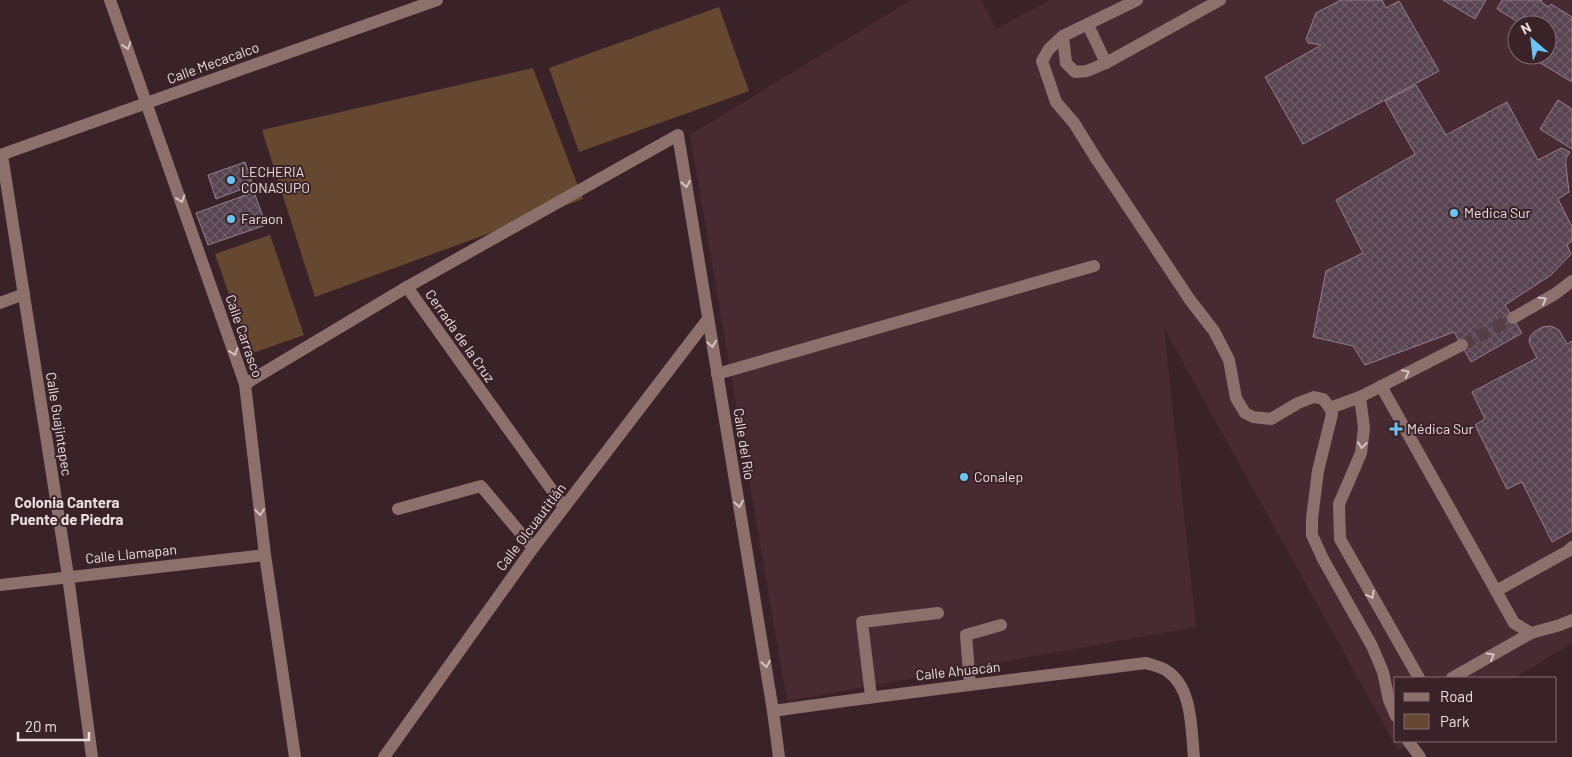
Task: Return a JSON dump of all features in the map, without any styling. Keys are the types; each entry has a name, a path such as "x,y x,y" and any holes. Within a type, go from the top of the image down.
{"street":[{"name":"Calle Carrasco","path":"110,0 148,103 245,384 266,555 295,757"},
{"name":"Calle Mecacalco","path":"1,155 437,0"},
{"path":"1137,0 1064,36 1049,49 1042,61 1056,102 1074,122 1190,300 1214,331 1229,360 1234,390 1245,413 1253,417 1271,419 1298,403 1314,397 1323,400 1330,408 1332,414 1318,471 1312,535 1323,559 1372,646 1384,672 1389,700 1394,711"},
{"path":"1064,36 1066,63 1075,72 1087,71 1106,63 1220,0"},
{"path":"1088,25 1106,63"},
{"name":"Calle del Río","path":"407,287 678,136 779,757"},
{"name":"Calle Guajintepec","path":"1,155 68,576 92,757"},
{"path":"717,374 1094,266"},
{"path":"1513,318 1555,294 1572,281"},
{"name":"Cerrada de la Cruz","path":"245,384 407,287 564,507"},
{"path":"0,303 24,294"},
{"name":"Calle Olcuautitlán","path":"384,757 532,548 708,319"},
{"path":"1330,408 1360,397 1462,345"},
{"path":"1381,386 1514,623 1531,633"},
{"path":"1360,397 1364,428 1362,453 1339,504 1340,539 1418,677"},
{"path":"398,509 481,486 532,548"},
{"path":"1496,591 1572,547"},
{"name":"Calle Llamapan","path":"0,585 266,555"},
{"path":"872,696 862,622 938,613"},
{"path":"1454,677 1531,633 1572,620"},
{"path":"970,685 966,635 1001,625"},
{"name":"Calle Ahuacán","path":"773,711 872,696 1146,663 1167,671 1181,686 1188,705 1194,757"},
{"path":"1409,742 1419,756"}],"shaded area":[{"path":"911,0 981,0 996,29 1050,0 1572,0 1572,643 1516,677 1394,677 1394,742 1410,742 1398,750 1164,328 1196,627 787,701 690,135"}],"green space":[{"path":"719,7 749,91 579,152 549,68"},
{"path":"533,68 583,199 315,297 262,130"},
{"path":"270,235 304,335 250,354 215,254"}],"building":[{"path":"1341,0 1382,0 1386,8 1399,1 1439,71 1303,144 1265,77 1321,45 1308,43 1306,39 1316,13"},
{"path":"1443,0 1486,0 1475,19"},
{"path":"1502,0 1542,0 1541,2 1549,7 1551,4 1572,17 1572,82 1544,65 1557,65 1557,15 1507,15 1497,9"},
{"name":"Medica Sur","path":"1416,85 1446,135 1507,102 1538,160 1561,148 1570,152 1566,158 1569,192 1558,199 1572,227 1572,241 1567,245 1571,254 1551,275 1505,305 1522,333 1471,362 1454,332 1365,365 1353,346 1313,337 1326,271 1363,253 1336,200 1415,154 1385,101"},
{"path":"1558,100 1572,109 1572,149 1540,129"},
{"name":"LECHERIA CONASUPO","path":"245,162 253,185 216,199 208,175"},
{"name":"Faraon","path":"254,192 266,225 208,245 196,213"},
{"path":"1551,326 1559,330 1567,344 1572,341 1572,531 1552,542 1522,482 1507,489 1475,425 1485,419 1472,392 1537,358 1529,342 1530,337 1535,331"}],"tunnel":[{"path":"1462,345 1513,318"}],"place":[{"name":"LECHERIA CONASUPO","path":"231,180"},
{"name":"Medica Sur","path":"1454,213"},
{"name":"Faraon","path":"231,219"},
{"name":"Médica Sur","path":"1396,429"},
{"name":"Conalep","path":"964,477"}],"district":[{"name":"Colonia Cantera Puente de Piedra","path":"67,512"}]}
